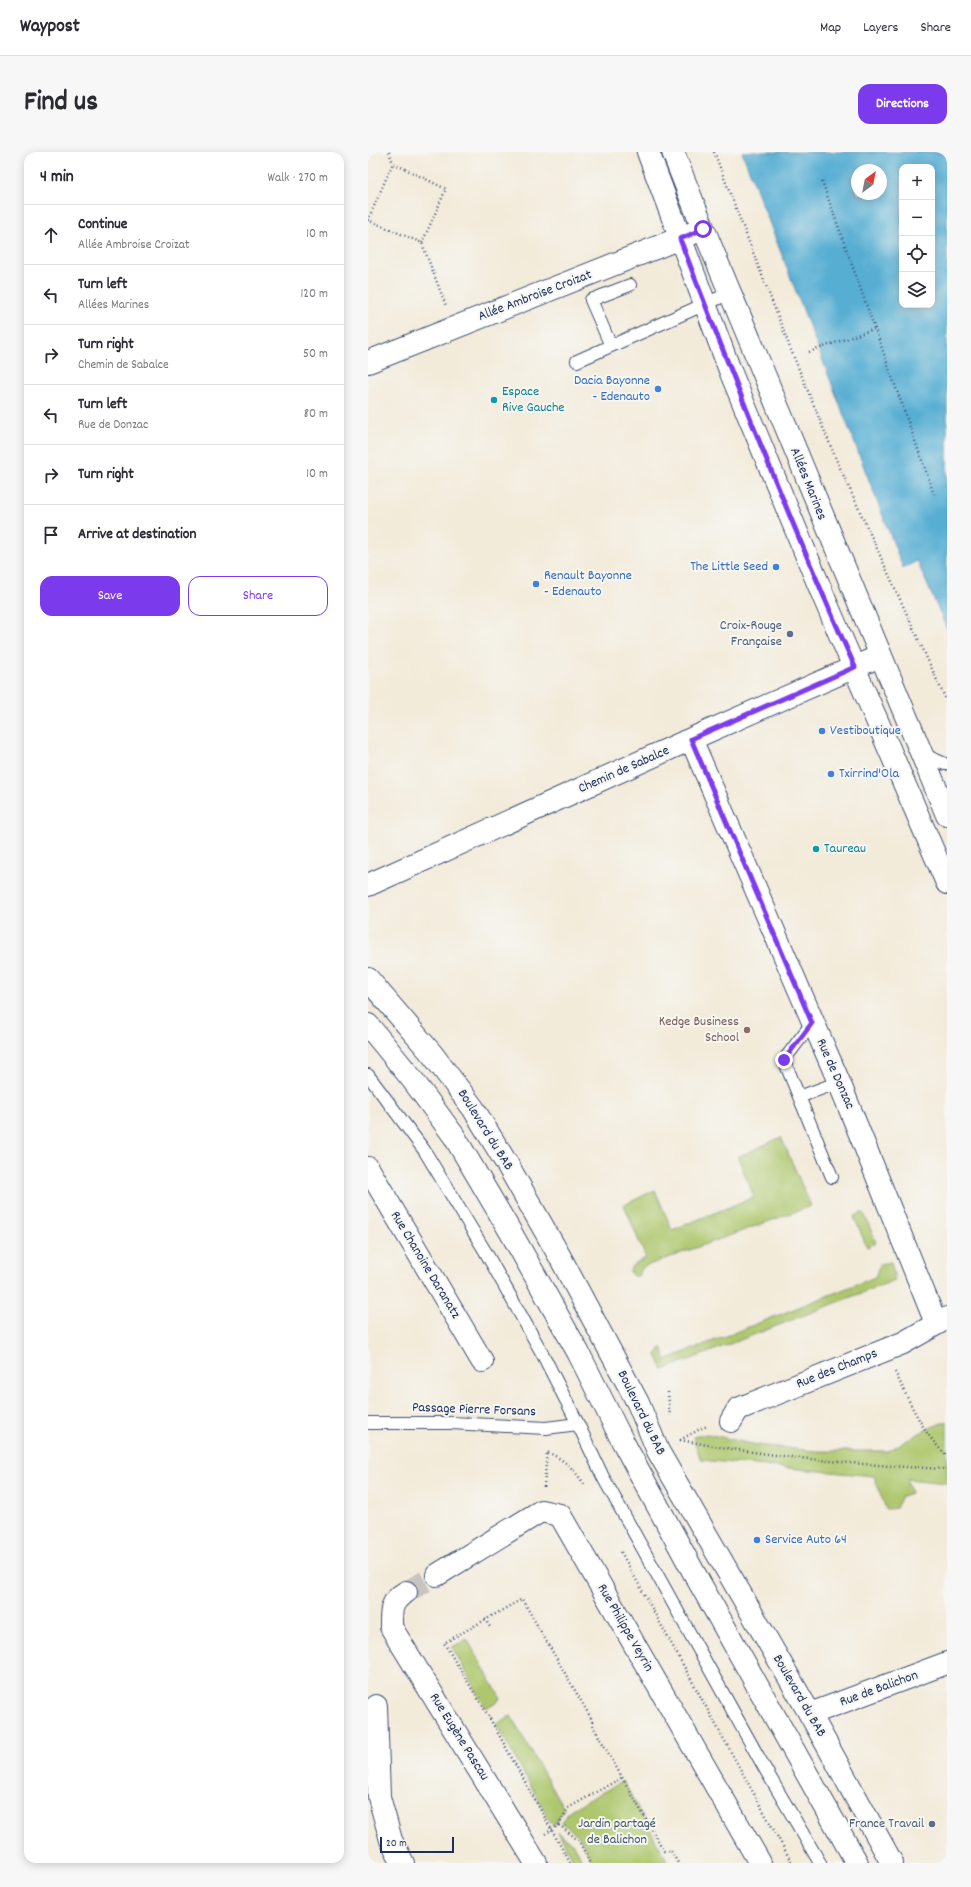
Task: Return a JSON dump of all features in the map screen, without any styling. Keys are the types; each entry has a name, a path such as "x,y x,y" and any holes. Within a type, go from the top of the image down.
{"main road":[{"name":"Allées Marines","path":"648,152 705,305 825,600 947,883"},
{"name":"Allées Marines","path":"673,152 703,229 947,815"},
{"name":"Allée Ambroise Croizat","path":"368,362 703,229"},
{"name":"Chemin de Sabalce","path":"368,885 691,739 880,656"},
{"name":"Rue de Donzac","path":"691,739 812,1023 942,1320"},
{"name":"Boulevard du BAB","path":"368,979 432,1054 474,1108 568,1271 638,1403 658,1451 810,1714 892,1863"},
{"name":"Boulevard du BAB","path":"368,1025 408,1074 454,1136 510,1231 578,1352 623,1442 693,1571 857,1863"},
{"name":"Rue Chanoine Daranatz","path":"368,1168 482,1361"},
{"name":"Rue des Champs","path":"731,1421 738,1409 904,1343 942,1320"},
{"name":"Rue Philippe Veyrin","path":"437,1575 541,1511 560,1516 760,1863"},
{"name":"Rue Eugène Pascau","path":"406,1592 400,1596 391,1608 391,1627 536,1863"},
{"name":"Rue de Balichon","path":"810,1714 947,1664"},
{"path":"376,1706 379,1796 391,1840 403,1863"}],"lane":[{"path":"610,346 591,300 630,285"},
{"path":"577,361 730,293"},
{"path":"921,753 945,764"},
{"path":"812,1023 784,1060 832,1177"},
{"path":"368,1075 424,1150 535,1340 607,1484 760,1760 820,1863"},
{"path":"799,1097 839,1082"},
{"name":"Passage Pierre Forsans","path":"368,1423 451,1423 546,1428 578,1424"}],"path":[{"path":"389,152 393,163 368,220 422,243"},
{"path":"714,152 791,350 833,452 947,702"},
{"path":"393,163 446,189 422,243 455,327"},
{"path":"822,181 934,494"},
{"path":"809,352 874,329"},
{"path":"884,1350 920,1423 934,1443 947,1456"},
{"path":"668,1392 671,1422"},
{"path":"680,1440 702,1428 731,1421"},
{"path":"677,1434 680,1440"},
{"path":"680,1440 740,1451 799,1459 947,1469"},
{"path":"544,1483 547,1452 561,1458 574,1470 585,1486"},
{"path":"619,1548 792,1863"},
{"path":"570,1863 489,1717 444,1642 522,1599 664,1851 671,1851 678,1863"},
{"path":"485,1620 490,1627"},
{"path":"525,1845 559,1825 568,1808 590,1797 623,1777"},
{"path":"559,1825 579,1841 590,1863"}],"green space":[{"path":"781,1137 811,1206 643,1267 638,1276 634,1276 630,1273 633,1265 646,1258 624,1205 655,1190 672,1230 754,1197 738,1157"},
{"path":"864,1213 876,1243 867,1247 854,1217"},
{"path":"891,1262 895,1280 663,1370 656,1355 661,1348 663,1348 665,1360 875,1277 880,1264"},
{"path":"947,1421 947,1483 907,1479 911,1493 902,1496 896,1508 886,1509 874,1476 701,1460 693,1437 707,1434 757,1445 815,1451 888,1451 927,1429"},
{"path":"467,1639 501,1699 486,1708 452,1647"},
{"path":"511,1716 564,1809 553,1826 496,1724"},
{"name":"Jardin partagé de Balichon","path":"623,1781 668,1863 593,1863 579,1836 561,1822 570,1810"},
{"path":"558,1832 574,1845 584,1863 575,1863"}],"water":[{"path":"742,152 947,152 947,629 917,561 903,568"}],"tunnel":[{"path":"406,1592 437,1575"}],"place":[{"name":"Dacia Bayonne - Edenauto","path":"658,389"},
{"name":"Espace Rive Gauche","path":"494,400"},
{"name":"The Little Seed","path":"776,567"},
{"name":"Renault Bayonne - Edenauto","path":"536,584"},
{"name":"Croix-Rouge Française","path":"790,634"},
{"name":"Vestiboutique","path":"822,731"},
{"name":"Txirrind'Ola","path":"831,774"},
{"name":"Taureau","path":"816,849"},
{"name":"Kedge Business School","path":"747,1030"},
{"name":"Service Auto 64","path":"757,1540"},
{"name":"France Travail","path":"932,1824"}],"route":[{"path":"703,229 680,239 732,373 825,600 855,667 691,739 812,1023 784,1060"}]}
